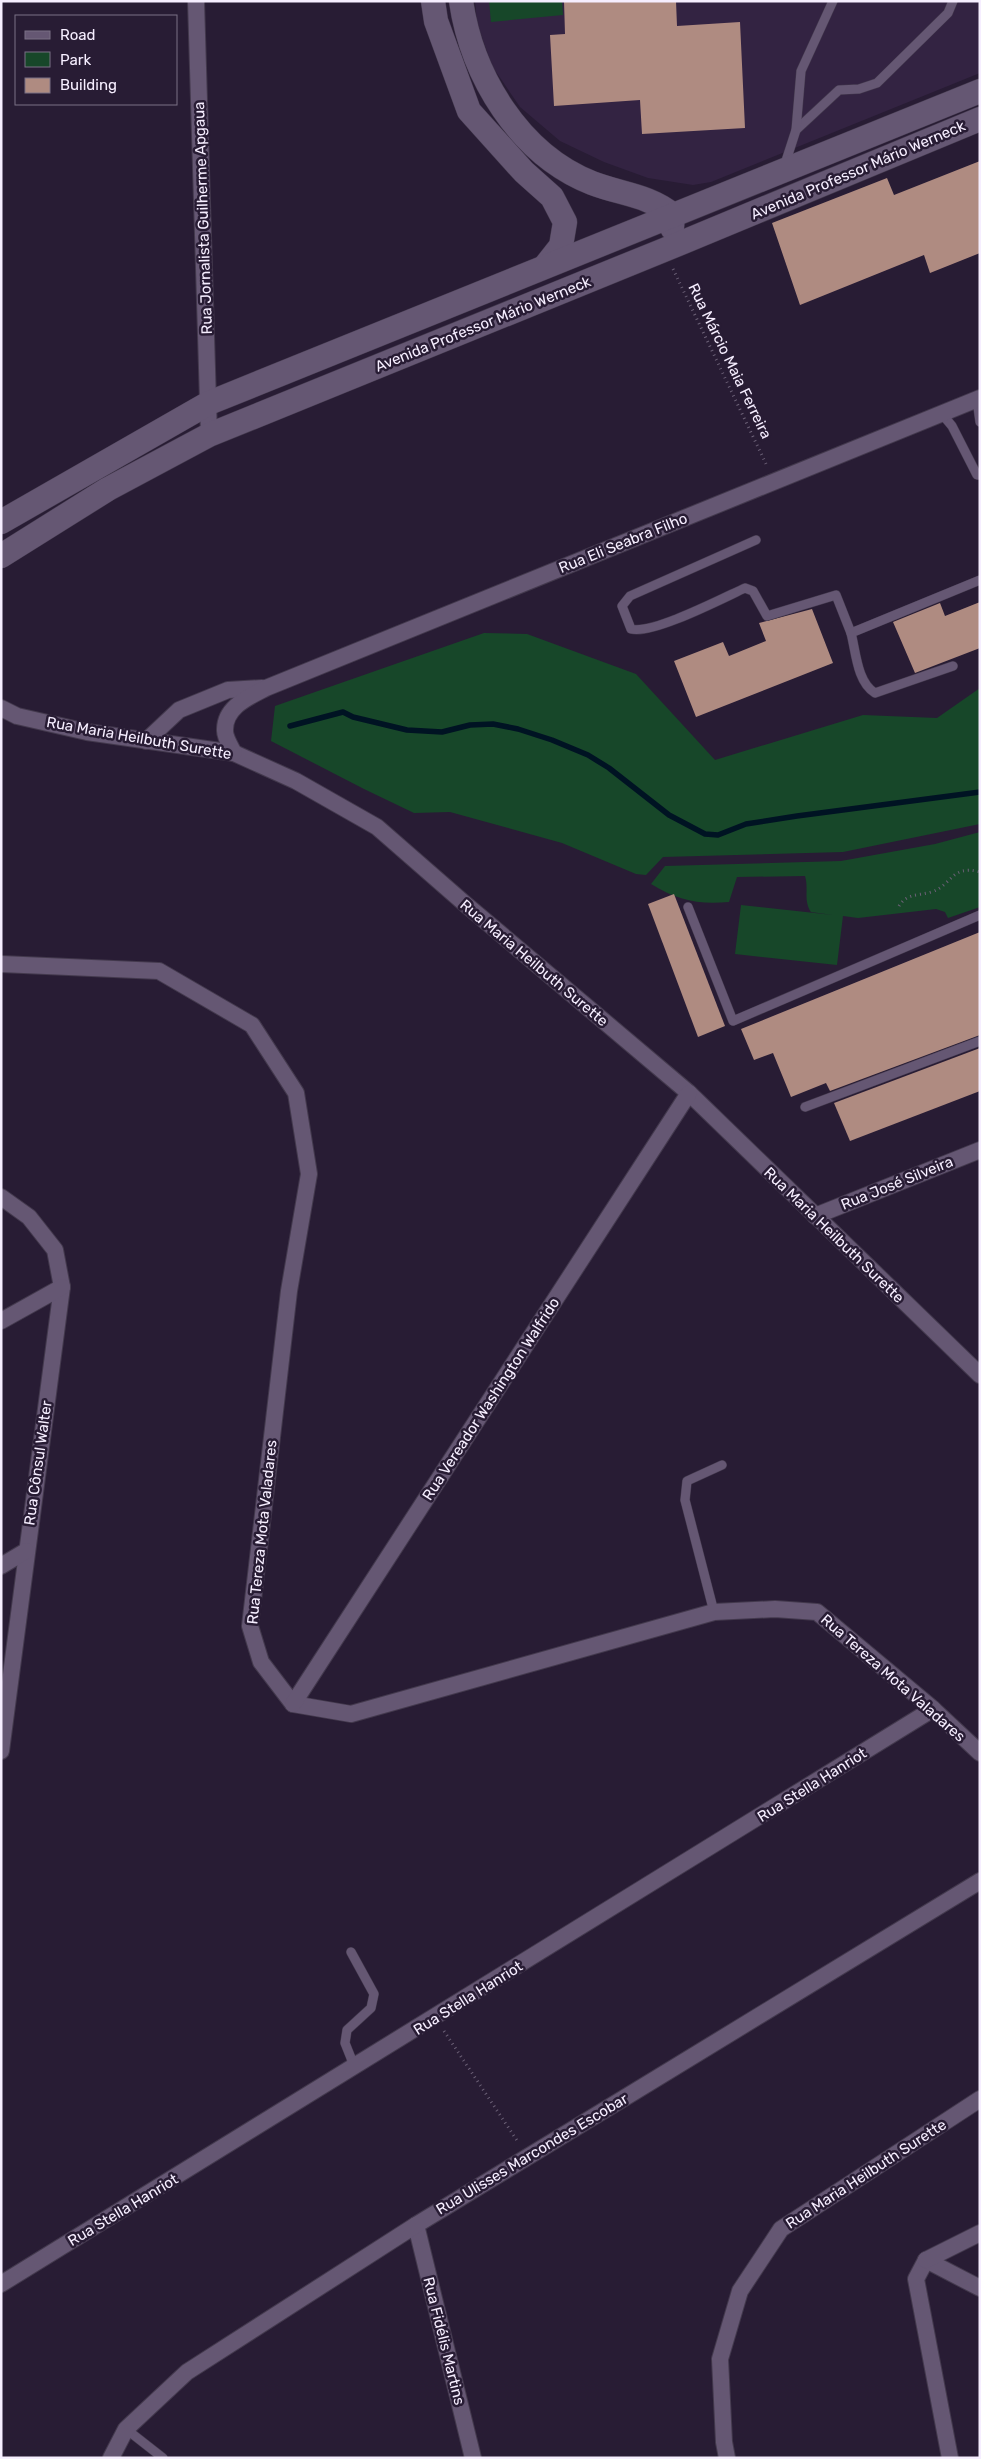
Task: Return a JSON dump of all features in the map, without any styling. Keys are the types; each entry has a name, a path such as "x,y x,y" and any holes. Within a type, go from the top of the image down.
{"main road":[{"path":"433,1 436,21 469,112 524,172 552,197 565,222 560,246 546,265"},
{"path":"460,1 464,26 489,86 514,126 548,158 591,182 659,204 673,215 674,223 664,250"},
{"name":"Avenida Professor Mário Werneck","path":"1,522 209,403 546,265 980,91"},
{"name":"Avenida Professor Mário Werneck","path":"1,556 108,489 209,435 980,119"}],"street":[{"name":"Rua Jornalista Guilherme Apgaua","path":"196,1 209,435"},
{"name":"Rua Eli Seabra Filho","path":"234,753 225,732 227,717 240,702 266,688 978,399"},
{"name":"Rua Eli Seabra Filho","path":"146,741 179,710 228,690 266,688"},
{"name":"Rua Maria Heilbuth Surette","path":"1,708 18,716 87,732 234,753 296,781 377,827 464,904 689,1093 980,1375"},
{"name":"Rua Tereza Mota Valadares","path":"1,964 159,971 252,1025 296,1093 309,1174 289,1291 250,1626 261,1662 293,1704 351,1714 714,1612 775,1609 817,1612 933,1710 980,1753"},
{"name":"Rua Vereador Washington Walfrido","path":"293,1704 689,1093"},
{"name":"Rua José Silveira","path":"815,1216 980,1150"},
{"name":"Rua Cônsul Walter","path":"1,1197 30,1217 55,1250 62,1287 1,1751"},
{"path":"1,1321 62,1287"},
{"path":"1,1566 26,1551"},
{"name":"Rua Stella Hanriot","path":"1,2284 355,2068 933,1710"},
{"name":"Rua Ulisses Marcondes Escobar","path":"111,2458 126,2429 187,2372 416,2224 980,1881"},
{"name":"Rua Maria Heilbuth Surette","path":"727,2458 724,2442 720,2359 740,2291 781,2230 980,2099"},
{"name":"Rua Fidélis Martins","path":"416,2224 473,2458"},
{"path":"950,2458 916,2279 926,2260 980,2234"},
{"path":"926,2260 980,2288"}],"lane":[{"path":"783,170 796,130 801,71 833,1"},
{"path":"796,130 839,90 859,89 877,82 948,13 953,1"},
{"path":"978,399 980,422"},
{"path":"942,414 952,426 977,475 980,475"},
{"path":"756,540 630,596 622,606 631,629 638,631 656,626 745,588 753,591 767,616 836,595 851,633 862,678 868,689 875,693 954,666"},
{"path":"851,633 980,580"},
{"path":"688,907 733,1021 980,915"},
{"path":"805,1107 980,1041"},
{"path":"714,1612 685,1500 687,1481 722,1465"},
{"path":"350,1952 374,1994 371,2008 347,2030 345,2043 355,2068"},
{"path":"126,2429 163,2458"}],"path":[{"name":"Rua Márcio Maia Ferreira","path":"664,250 775,481"},
{"path":"899,906 902,901 911,895 932,892 954,874 962,870 970,869 980,872"},
{"path":"436,2018 528,2157"}],"shaded area":[{"path":"475,1 980,1 980,73 711,182 693,185 648,178 604,162 560,141 520,107 492,66 477,23"}],"green space":[{"path":"489,1 562,1 563,15 491,22"},
{"path":"484,633 527,634 636,674 715,760 863,715 937,718 980,688 980,824 843,852 663,857 646,875 636,874 562,843 450,812 414,813 271,741 275,706"},
{"path":"980,832 980,907 948,918 945,912 936,909 858,918 843,916 837,965 735,954 741,905 833,915 811,912 807,903 805,876 737,877 729,902 718,903 698,902 679,898 651,884 665,866 841,861 935,844"}],"building":[{"path":"564,1 676,1 677,26 740,22 745,128 642,134 640,100 554,106 550,35 565,34"},
{"path":"980,161 980,253 930,273 924,255 800,305 772,223 887,178 894,195"},
{"path":"980,602 980,648 915,673 893,622 940,603 945,616"},
{"path":"812,609 833,663 696,717 674,661 723,642 729,656 766,641 759,623"},
{"path":"674,894 725,1026 698,1037 648,904"},
{"path":"980,932 980,1035 830,1091 826,1083 791,1097 773,1053 754,1060 741,1029"},
{"path":"980,1048 980,1091 850,1141 834,1103"}],"waterway":[{"path":"290,726 343,712 353,717 407,730 442,732 470,725 493,724 518,729 552,740 588,755 609,768 669,815 705,834 718,835 746,824 797,816 980,792"}]}
